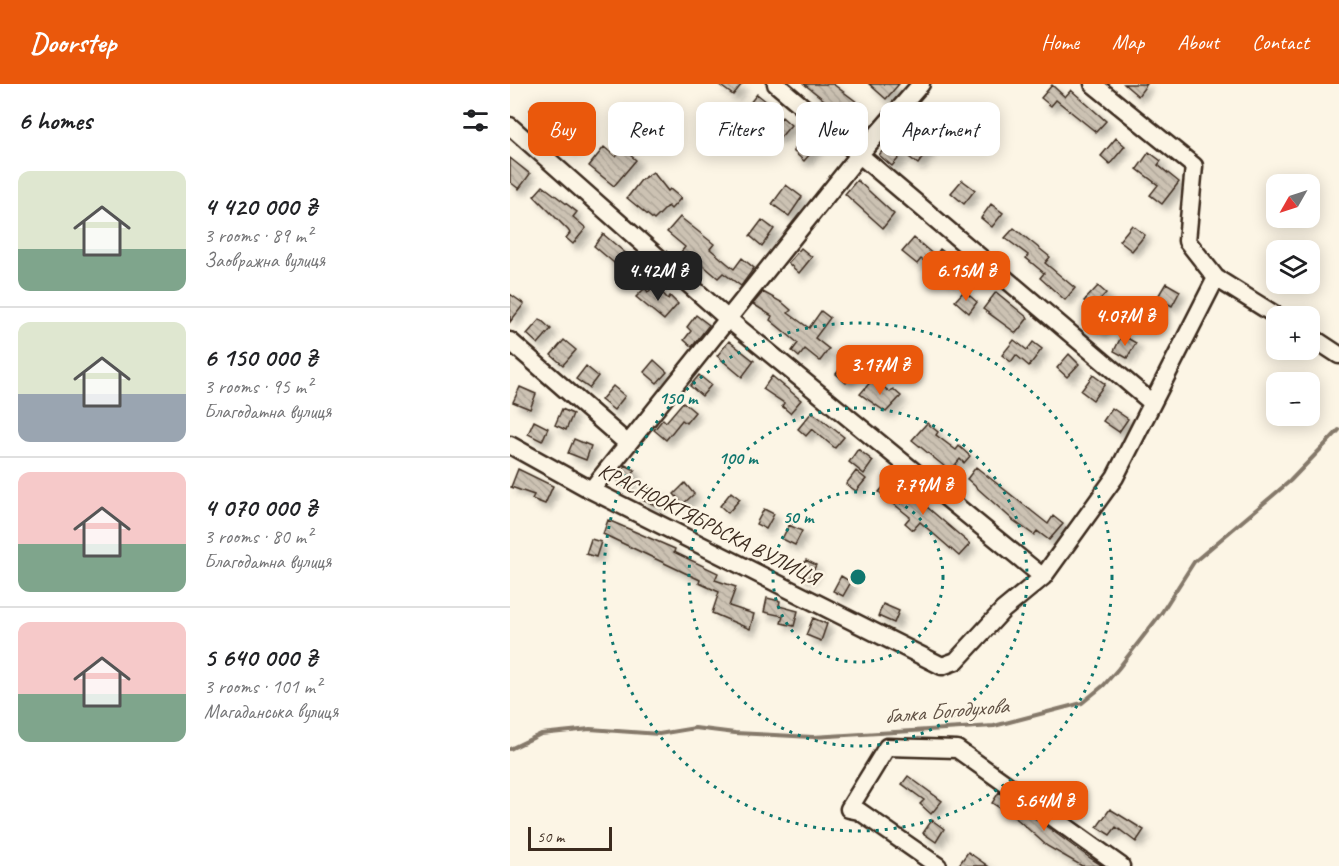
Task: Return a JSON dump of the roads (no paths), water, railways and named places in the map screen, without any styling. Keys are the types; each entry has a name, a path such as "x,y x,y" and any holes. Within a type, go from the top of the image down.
{"street":[{"path":"776,84 797,102"},
{"path":"868,145 921,84"},
{"path":"1093,84 1194,166 1187,241 1216,278 1266,309"},
{"path":"510,126 728,319 1043,577"},
{"path":"591,490 858,156"},
{"path":"860,156 1151,402"},
{"name":"КРАСНООКТЯБРЬСКА ВУЛИЦЯ","path":"510,445 591,490 942,666 956,661 1003,610 1043,577 1115,477 1151,402 1216,278"},
{"path":"510,341 628,444"},
{"path":"1320,343 1339,355"},
{"path":"938,866 859,811 849,808 887,747 957,749 1121,866"}],"waterway":[{"name":"балка Богодухова","path":"510,749 541,734 590,729 659,734 695,728 735,733 813,737 994,726 1082,703 1104,685 1118,669 1162,612 1194,562 1290,481 1339,430"}]}
